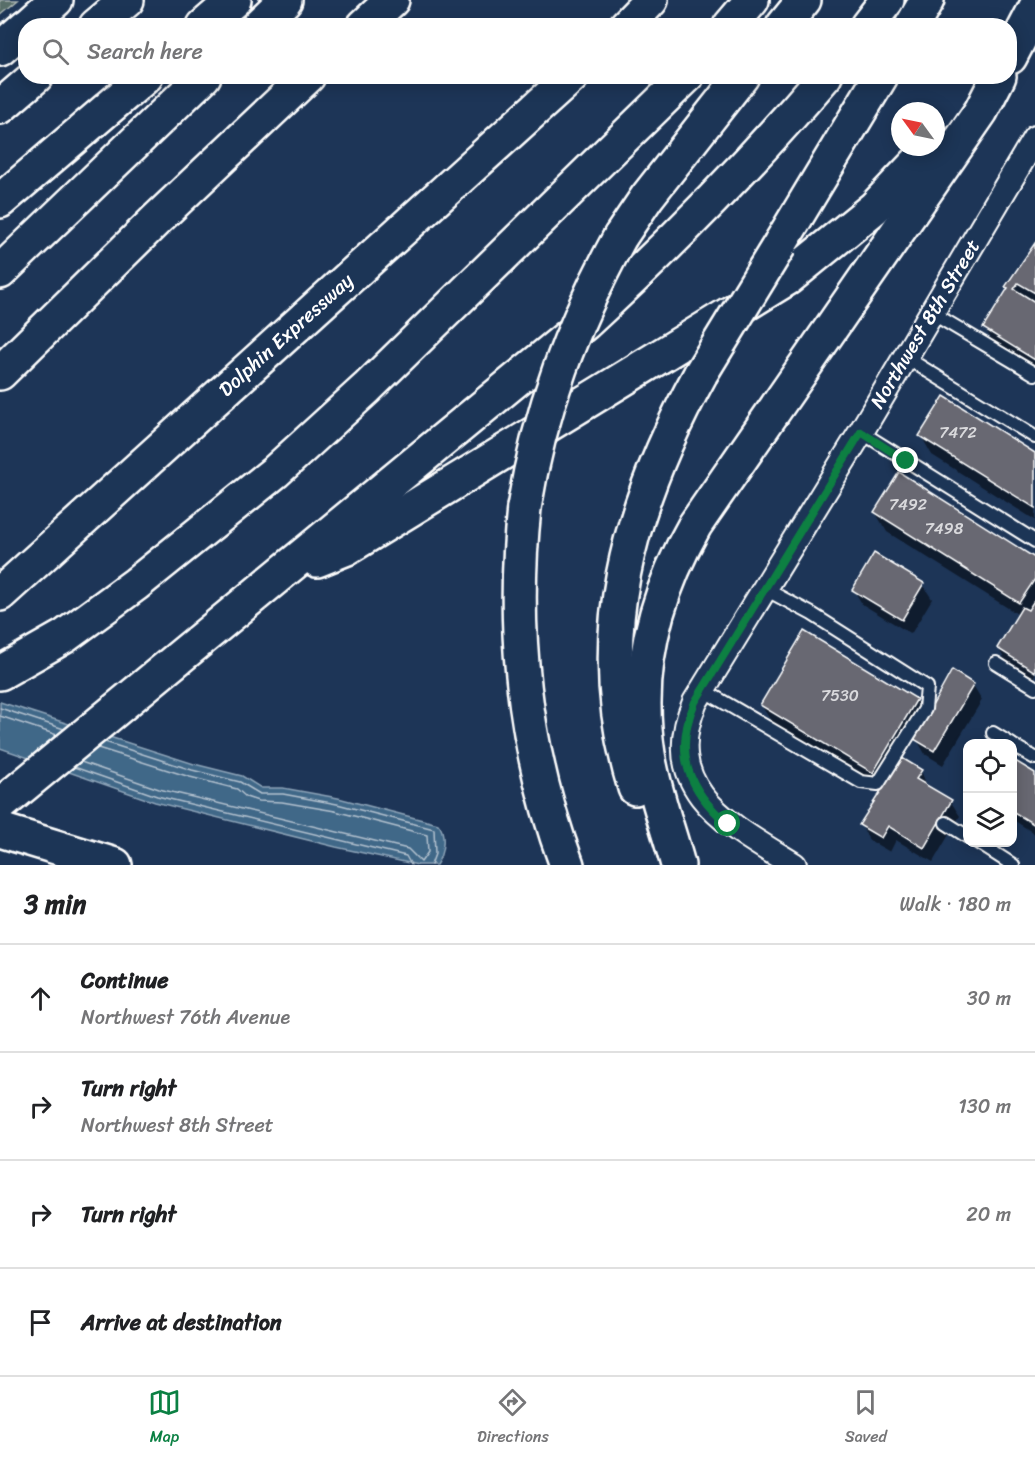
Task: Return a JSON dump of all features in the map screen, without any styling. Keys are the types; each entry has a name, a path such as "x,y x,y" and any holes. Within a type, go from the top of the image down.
{"highway":[{"path":"35,18 56,0"},
{"path":"106,18 127,0"},
{"path":"213,18 234,0"},
{"path":"266,18 285,0"},
{"path":"373,18 392,0"},
{"path":"634,18 651,0"},
{"path":"737,18 752,0"},
{"path":"789,18 804,0"},
{"path":"873,18 887,0"},
{"path":"917,18 927,0"},
{"path":"1017,31 1035,4"},
{"path":"1017,44 1035,9"},
{"path":"0,49 18,33"},
{"path":"0,107 27,84"},
{"path":"0,201 137,84"},
{"path":"0,272 196,84"},
{"path":"0,373 300,84"},
{"name":"Dolphin Expressway","path":"0,594 563,84"},
{"path":"0,673 64,636 136,585 275,472 367,388 681,84"},
{"path":"567,865 535,762 523,692 518,620 524,508 546,405 566,347 592,289 620,237 646,197 736,84"},
{"path":"0,805 119,705 532,369 654,260 760,152 818,84"},
{"path":"666,865 651,833 628,764 616,692 616,620 620,583 638,513 664,445 701,373 876,84"},
{"path":"945,130 979,84"},
{"path":"678,865 648,753 645,698 645,666 651,633 657,609 676,559 695,525 981,111 995,84"},
{"path":"284,572 347,549 788,278 874,207 923,156"},
{"path":"0,830 115,865"}],"street":[{"name":"Northwest 8th Street","path":"794,865 716,814 693,784 685,762 686,722 703,690 861,432 1035,138"}],"lane":[{"path":"932,313 1035,374"},
{"path":"905,357 1035,437"},
{"path":"861,432 1035,541"},
{"path":"703,690 861,782 878,784 925,709 927,687 812,614 765,589"},
{"path":"996,663 1035,687"},
{"path":"993,733 1003,739"},
{"path":"1017,747 1035,758"},
{"path":"946,823 963,834"},
{"path":"984,847 1013,865"}],"green space":[{"path":"0,0 18,0 0,15"}],"water":[{"path":"0,702 194,764 242,776 261,788 283,788 338,798 438,824 443,839 441,856 436,865 418,865 336,847 155,802 0,748"}],"building":[{"path":"1035,243 1035,293 1018,283 1014,289 1035,302 1035,360 983,328 1008,288 1005,287"},
{"path":"944,396 1035,453 1035,508 919,436"},
{"path":"899,472 1035,558 1035,579 1019,603 874,512"},
{"path":"874,553 924,583 902,620 852,590"},
{"path":"1035,599 1035,672 997,648 1022,607 1028,610"},
{"path":"804,631 917,699 873,773 760,705"},
{"path":"952,670 974,684 934,751 914,739"},
{"path":"902,758 922,770 916,779 952,800 924,848 888,826 881,838 859,825"},
{"path":"1017,762 1035,773 1035,825 1017,814"}],"route":[{"path":"728,824 704,801 693,784 685,762 686,722 695,702 861,432 906,461"}]}
